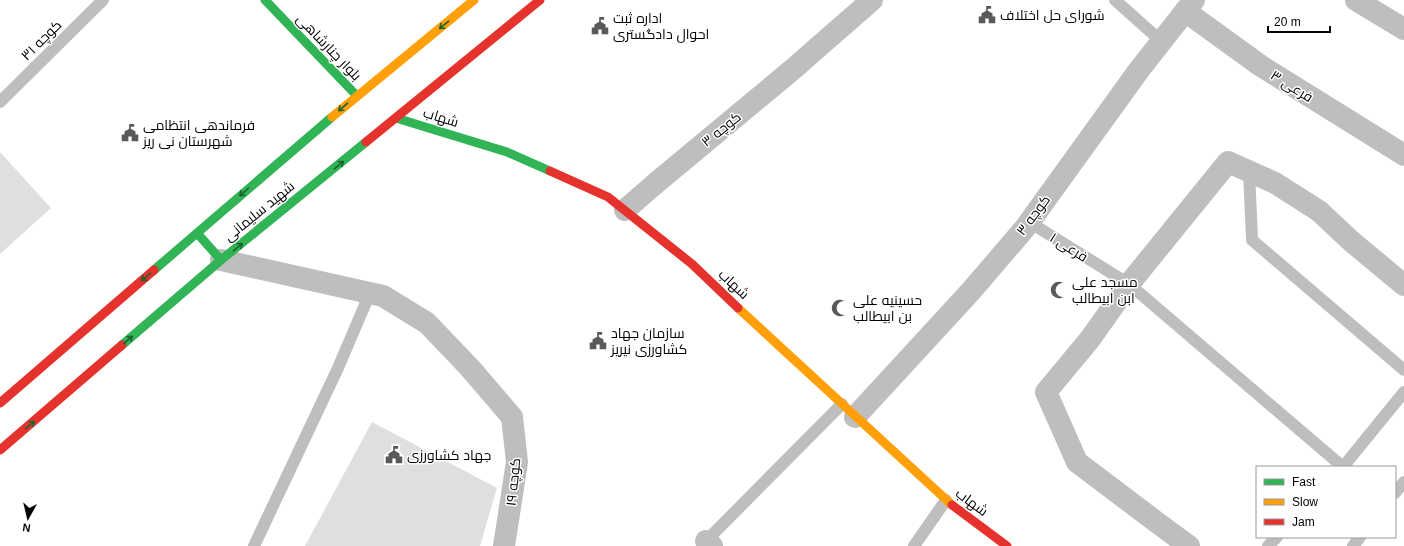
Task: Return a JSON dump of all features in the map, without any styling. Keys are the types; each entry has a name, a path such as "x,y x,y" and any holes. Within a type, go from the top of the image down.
{"main road":[{"name":"بلوار چنارشاهی","path":"266,0 356,96"},
{"name":"شهید سلیمانی","path":"0,403 356,96 474,0"},
{"name":"شهید سلیمانی","path":"0,450 221,260 540,0"},
{"name":"شهاب","path":"396,118 506,152 608,197 692,264 946,500 1007,546"},
{"path":"197,233 221,260"}],"street":[{"name":"کوچه ۳","path":"625,210 792,70 872,0"},
{"path":"1356,0 1404,29"},
{"name":"کوچه ۳","path":"849,410 971,291 1029,222 1093,132 1189,6"},
{"name":"فرعی ۳","path":"1189,6 1261,66 1404,155"},
{"path":"1189,546 1077,462 1046,392 1090,339 1129,284 1228,162 1275,183 1319,211 1351,241 1404,285"},
{"path":"221,260 370,293"},
{"name":"کوچه ۱۹","path":"370,293 383,296 427,323 470,368 512,417 517,462 504,546"}],"lane":[{"name":"کوچه ۳۱","path":"0,102 102,0"},
{"path":"1115,0 1161,41"},
{"path":"1249,171 1252,240 1404,370"},
{"name":"فرعی ۱","path":"1029,222 1129,284 1342,466"},
{"path":"254,546 338,368 370,293"},
{"path":"1344,466 1404,392"},
{"path":"709,543 849,410"},
{"path":"1396,492 1404,482"},
{"path":"914,546 946,500"},
{"path":"1268,546 1276,538"},
{"path":"1353,546 1359,538"}],"building":[{"path":"0,152 51,208 0,254"},
{"name":"جهاد کشاورزی","path":"372,422 497,488 480,546 305,546"}],"traffic: fast":[{"path":"265,0 357,96"},
{"path":"154,270 332,117"},
{"path":"396,118 507,152 550,171"},
{"path":"122,345 221,260 366,142"},
{"path":"197,233 221,260"}],"traffic: slow":[{"path":"332,117 474,0"},
{"path":"738,308 952,505"}],"traffic: jam":[{"path":"366,142 540,0"},
{"path":"550,171 608,197 692,264 738,308"},
{"path":"0,403 154,270"},
{"path":"0,450 122,345"},
{"path":"952,505 1007,546"}],"place":[{"name":"شورای حل اختلاف","path":"987,15"},
{"name":"اداره ثبت احوال دادگستری","path":"600,26"},
{"name":"فرماندهی انتظامی شهرستان نی ریز","path":"130,133"},
{"name":"مسجد علی ابن ابیطالب","path":"1059,290"},
{"name":"حسینیه علی بن ابیطالب","path":"840,308"},
{"name":"سازمان جهاد کشاورزی نیریز","path":"598,341"},
{"name":"جهاد کشاورزی","path":"394,455"}]}
